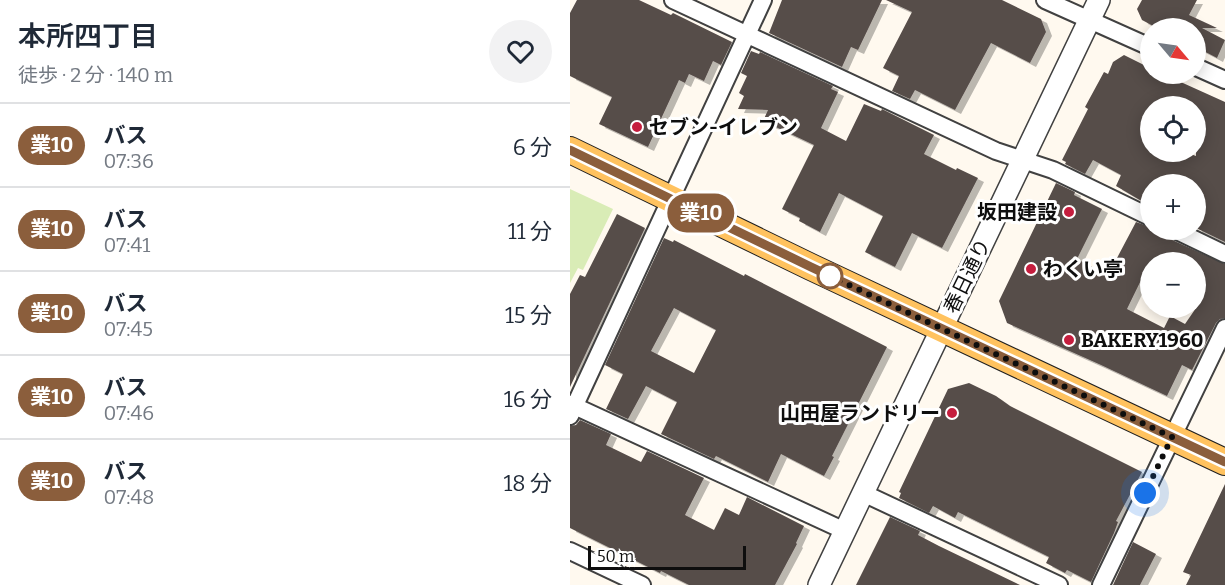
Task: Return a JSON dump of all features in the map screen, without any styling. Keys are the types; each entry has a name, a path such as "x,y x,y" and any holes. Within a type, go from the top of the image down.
{"main road":[{"path":"570,150 941,329 1225,462"}],"street":[{"path":"673,0 996,151 1053,170 1140,213"},
{"path":"763,0 572,408 844,531"},
{"path":"1045,0 1140,43"},
{"name":"春日通り","path":"819,585 1099,0"},
{"path":"1206,71 1225,80"},
{"path":"1196,240 1225,254"},
{"path":"1101,585 1225,328"},
{"path":"863,494 1059,585"},
{"path":"570,551 642,585"}],"green space":[{"path":"570,189 613,209 583,270 578,268 570,283"}],"building":[{"path":"577,0 639,0 671,15 673,13 732,42 721,65 713,61 704,81 689,74 685,83 679,80 648,147 599,124 612,97 570,76 570,13"},
{"path":"782,0 882,0 858,50 851,47 842,67 769,33"},
{"path":"886,0 1002,0 1041,19 1046,32 1030,63 991,43 955,110 915,90 910,99 892,91 899,76 883,68 912,12"},
{"path":"1142,0 1197,0 1189,15 1195,18 1141,18 1137,9"},
{"path":"1206,23 1217,28 1206,28"},
{"path":"1206,30 1225,40 1217,58 1206,52"},
{"path":"751,51 759,54 760,52 833,86 831,89 838,92 821,128 846,141 864,104 881,111 882,109 934,135 924,154 978,178 942,248 912,233 895,267 865,252 883,216 839,193 820,232 782,209 814,145 763,121 768,110 738,109 744,96 739,93 747,76 741,73"},
{"path":"1124,55 1140,63 1140,84 1185,84 1225,102 1225,242 1206,233 1206,174 1140,174 1140,200 1116,186 1121,175 1093,160 1085,174 1065,164 1066,162 1062,160 1088,109 1085,107 1104,72 1108,74 1113,62"},
{"path":"1056,183 1102,209 1077,259 1108,275 1136,222 1140,223 1140,240 1172,240 1199,252 1140,252 1140,282 1127,309 1140,316 1140,318 1164,328 1169,318 1185,324 1189,318 1206,318 1206,255 1225,264 1225,318 1216,323 1192,370 1182,365 1167,396 1007,323 999,301"},
{"path":"617,214 645,228 570,387 570,294 580,275 585,277"},
{"path":"664,238 673,242 674,240 744,276 745,274 887,347 824,476 781,454 768,482 716,456 714,459 661,434 677,402 646,386 628,419 606,409 623,374 605,365","holes":["674,308 716,330 694,373 651,351"]},
{"path":"969,383 1142,472 1116,521 1118,522 1114,533 1091,582 1067,570 1065,573 1046,563 1049,557 958,512 955,518 933,506 929,513 899,498 901,493 899,492 948,389"},
{"path":"580,420 611,434 606,445 641,462 647,451 704,478 685,515 714,530 725,508 739,515 747,497 804,526 775,585 689,585 570,528 570,426 576,425"},
{"path":"1225,484 1225,585 1186,585 1191,575 1183,572"},
{"path":"890,517 920,531 918,535 939,546 1020,585 856,585"},
{"path":"1133,542 1156,554 1140,585 1113,585"}],"bus line":[{"name":"業10","path":"570,150 811,267 1225,462"}],"place":[{"name":"セブン-イレブン","path":"637,127"},
{"name":"坂田建設","path":"1069,212"},
{"name":"わくい亭","path":"1031,269"},
{"name":"BAKERY1960","path":"1069,340"},
{"name":"山田屋ランドリー","path":"952,413"}],"route":[{"path":"830,276 1172,437 1145,493"}]}
